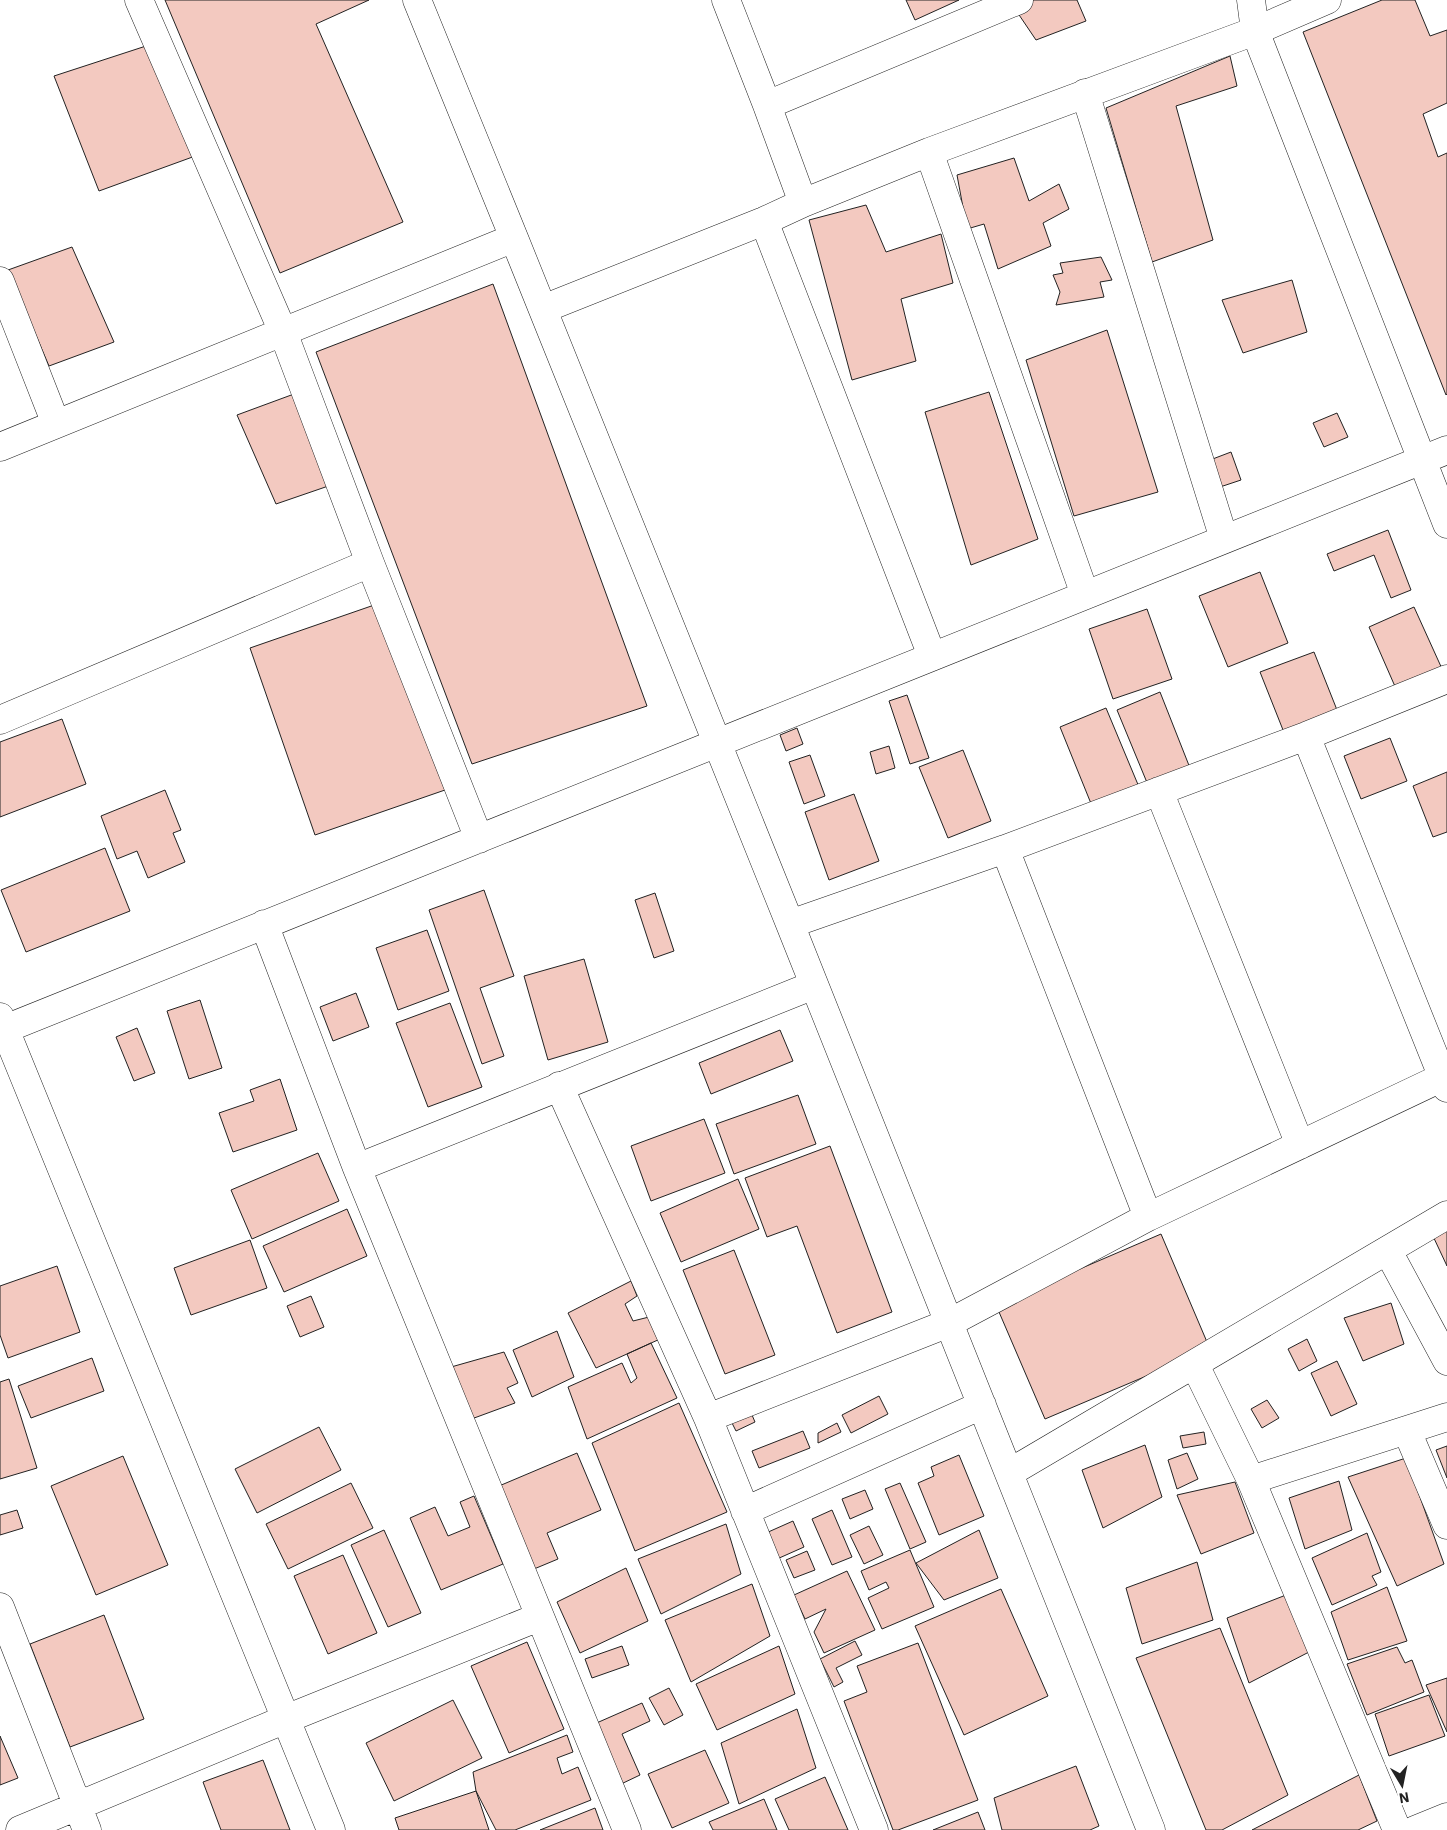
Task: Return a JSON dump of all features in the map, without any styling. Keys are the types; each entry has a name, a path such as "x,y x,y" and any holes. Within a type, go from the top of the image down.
{"street":[{"path":"139,0 283,332 370,563 480,839"},
{"path":"417,0 790,924 1151,1830"},
{"path":"726,0 803,203"},
{"path":"1251,0 1255,31 1447,524"},
{"path":"543,309 764,221 803,203 929,152 1255,31 1327,0"},
{"path":"767,105 1013,1"},
{"path":"1085,93 1224,539"},
{"path":"929,152 1085,594"},
{"path":"764,221 932,656"},
{"path":"0,447 514,238"},
{"path":"0,281 56,424"},
{"path":"331,1830 2,1026 123,982 1447,450"},
{"path":"0,720 370,563"},
{"path":"790,924 1005,849 1306,736 1447,679"},
{"path":"708,1418 949,1323 1148,1217 1300,1146 1445,1082 1306,736"},
{"path":"1159,791 1300,1146"},
{"path":"1005,849 1148,1217"},
{"path":"264,924 357,1168 627,1830"},
{"path":"357,1168 814,985"},
{"path":"560,1086 708,1418 874,1830"},
{"path":"1009,1473 1447,1215"},
{"path":"1388,1251 1447,1361"},
{"path":"1195,1365 1251,1480 1397,1830"},
{"path":"745,1511 982,1405"},
{"path":"1251,1480 1447,1418"},
{"path":"1407,1431 1447,1525"},
{"path":"0,1607 83,1818"},
{"path":"20,1830 83,1818 286,1719 539,1617"},
{"path":"1415,1830 1447,1817"}],"building":[{"path":"165,0 369,0 316,24 403,222 280,273"},
{"path":"906,0 959,0 915,20"},
{"path":"1033,0 1077,0 1086,21 1036,40 1011,3"},
{"path":"1382,0 1415,0 1430,36 1447,30 1447,103 1423,114 1438,157 1447,153 1446,395 1303,32"},
{"path":"146,46 198,155 99,191 54,76"},
{"path":"1230,56 1237,86 1176,106 1213,240 1152,262 1106,108"},
{"path":"1014,158 1029,201 1059,184 1069,209 1043,223 1051,246 998,269 984,224 967,229 957,175"},
{"path":"866,205 886,252 941,234 953,283 901,299 916,361 852,380 809,220"},
{"path":"72,247 114,342 49,366 8,270"},
{"path":"1101,257 1112,280 1100,282 1104,297 1056,305 1060,292 1053,275 1063,273 1060,263"},
{"path":"1292,280 1307,332 1243,353 1222,300"},
{"path":"493,284 647,706 472,764 316,352"},
{"path":"1107,330 1158,492 1074,516 1026,360"},
{"path":"989,392 1038,539 971,565 925,412"},
{"path":"294,394 340,482 276,504 237,415"},
{"path":"1337,413 1348,437 1324,447 1313,423"},
{"path":"1231,452 1241,480 1220,487 1210,460"},
{"path":"1388,530 1411,590 1391,598 1374,555 1334,571 1327,554"},
{"path":"1260,572 1288,643 1228,667 1199,596"},
{"path":"380,603 445,790 315,835 250,648"},
{"path":"1414,607 1443,671 1397,691 1369,627"},
{"path":"1147,609 1172,679 1113,699 1089,629"},
{"path":"1314,652 1339,715 1285,735 1260,672"},
{"path":"1160,692 1190,768 1148,785 1117,710"},
{"path":"907,695 929,758 910,764 889,701"},
{"path":"1106,708 1139,787 1092,806 1060,727"},
{"path":"62,719 86,784 0,817 0,742"},
{"path":"797,728 803,744 786,751 780,735"},
{"path":"1390,738 1407,781 1361,799 1344,756"},
{"path":"889,746 895,768 876,774 870,752"},
{"path":"963,750 991,821 948,838 919,767"},
{"path":"810,755 825,796 804,804 789,762"},
{"path":"1447,772 1447,832 1433,837 1413,786"},
{"path":"165,790 181,830 173,833 185,862 148,878 137,851 117,859 101,816"},
{"path":"854,794 879,861 829,880 805,812"},
{"path":"105,848 130,911 26,952 1,890"},
{"path":"484,890 514,976 480,988 504,1056 482,1064 429,910"},
{"path":"655,893 674,951 654,958 635,900"},
{"path":"427,930 449,991 398,1010 376,948"},
{"path":"584,959 608,1042 548,1060 524,976"},
{"path":"356,993 369,1027 333,1041 320,1007"},
{"path":"200,1000 222,1068 189,1079 167,1011"},
{"path":"450,1003 482,1087 428,1107 396,1023"},
{"path":"137,1028 155,1073 134,1081 116,1037"},
{"path":"780,1030 793,1061 711,1094 699,1063"},
{"path":"280,1079 297,1130 233,1152 219,1113 254,1101 250,1090"},
{"path":"798,1095 816,1144 734,1174 716,1124"},
{"path":"704,1119 725,1173 651,1201 631,1146"},
{"path":"830,1146 892,1312 837,1333 797,1226 767,1237 745,1178"},
{"path":"318,1153 339,1201 252,1239 231,1190"},
{"path":"738,1179 759,1229 681,1262 660,1213"},
{"path":"347,1209 367,1256 284,1292 263,1246"},
{"path":"1447,1225 1447,1266 1432,1234"},
{"path":"1161,1234 1210,1349 1045,1419 996,1305"},
{"path":"250,1240 267,1288 191,1315 174,1268"},
{"path":"734,1250 775,1355 725,1374 683,1270"},
{"path":"57,1266 80,1332 8,1358 0,1335 0,1286"},
{"path":"631,1281 637,1296 625,1304 633,1321 649,1317 660,1339 596,1368 568,1313"},
{"path":"311,1296 324,1327 300,1337 287,1306"},
{"path":"1391,1303 1404,1344 1363,1361 1344,1318"},
{"path":"557,1331 574,1377 532,1397 513,1350"},
{"path":"1307,1339 1317,1361 1299,1371 1288,1349"},
{"path":"651,1343 677,1398 587,1439 568,1387 622,1363 631,1383 637,1378 627,1354"},
{"path":"504,1352 518,1383 507,1388 515,1403 466,1421 444,1369"},
{"path":"92,1358 104,1391 31,1418 18,1386"},
{"path":"1337,1361 1357,1404 1331,1416 1311,1373"},
{"path":"9,1379 37,1468 0,1479 0,1382"},
{"path":"879,1396 888,1414 851,1433 842,1415"},
{"path":"1267,1400 1279,1418 1262,1428 1251,1409"},
{"path":"679,1403 727,1512 635,1551 592,1443"},
{"path":"749,1408 755,1422 736,1431 729,1417"},
{"path":"837,1423 841,1432 818,1443 818,1433"},
{"path":"319,1427 341,1470 257,1513 235,1469"},
{"path":"803,1431 810,1448 759,1468 752,1451"},
{"path":"1204,1432 1206,1444 1183,1448 1180,1436"},
{"path":"1145,1445 1162,1497 1103,1528 1082,1470"},
{"path":"1447,1446 1447,1478 1436,1450"},
{"path":"577,1453 601,1510 547,1533 558,1559 534,1569 499,1486"},
{"path":"1187,1453 1198,1479 1177,1489 1168,1460"},
{"path":"959,1455 984,1516 939,1535 918,1483 934,1476 931,1467"},
{"path":"123,1456 168,1565 96,1595 51,1486"},
{"path":"1406,1458 1444,1564 1397,1586 1348,1477"},
{"path":"1339,1481 1352,1530 1305,1549 1289,1498"},
{"path":"1235,1482 1254,1533 1201,1554 1177,1495"},
{"path":"351,1483 373,1528 288,1569 266,1524"},
{"path":"900,1483 926,1542 910,1549 885,1489"},
{"path":"865,1490 873,1509 850,1519 842,1499"},
{"path":"474,1496 503,1564 441,1590 410,1518 435,1507 448,1536 470,1527 460,1502"},
{"path":"17,1510 23,1528 0,1535 0,1515"},
{"path":"832,1510 852,1557 832,1565 812,1519"},
{"path":"793,1521 804,1547 777,1559 766,1533"},
{"path":"726,1524 741,1574 661,1614 638,1559"},
{"path":"869,1526 883,1555 864,1564 850,1535"},
{"path":"384,1530 421,1613 388,1627 351,1545"},
{"path":"979,1530 998,1578 944,1600 916,1563"},
{"path":"1367,1533 1381,1572 1372,1576 1377,1585 1332,1605 1312,1558"},
{"path":"910,1550 934,1607 882,1629 868,1598 889,1588 886,1582 869,1590 861,1571"},
{"path":"807,1551 815,1570 794,1578 786,1560"},
{"path":"343,1555 377,1633 328,1654 294,1576"},
{"path":"1197,1562 1213,1620 1142,1644 1126,1588"},
{"path":"626,1568 648,1621 580,1653 557,1602"},
{"path":"847,1571 875,1630 824,1653 814,1632 826,1609 805,1619 794,1595"},
{"path":"752,1584 770,1636 691,1682 665,1620"},
{"path":"1387,1587 1407,1641 1348,1660 1331,1612"},
{"path":"1001,1589 1048,1696 964,1735 915,1626"},
{"path":"1286,1595 1309,1652 1249,1683 1227,1618"},
{"path":"104,1615 144,1719 70,1747 30,1644"},
{"path":"1220,1628 1288,1795 1222,1830 1206,1830 1136,1658"},
{"path":"855,1641 862,1655 836,1668 843,1682 834,1687 820,1659"},
{"path":"527,1642 564,1729 509,1753 471,1666"},
{"path":"918,1643 978,1800 898,1830 893,1830 844,1701 867,1692 857,1666"},
{"path":"622,1646 629,1665 592,1678 585,1659"},
{"path":"779,1646 795,1694 717,1730 696,1684"},
{"path":"1397,1647 1405,1663 1412,1660 1424,1692 1367,1715 1347,1664"},
{"path":"1447,1678 1447,1732 1426,1685"},
{"path":"669,1688 683,1715 664,1725 649,1698"},
{"path":"1429,1695 1445,1736 1389,1756 1375,1714"},
{"path":"453,1700 482,1758 394,1801 366,1743"},
{"path":"642,1703 650,1721 622,1734 640,1775 619,1785 592,1725"},
{"path":"797,1709 816,1768 739,1804 721,1743"},
{"path":"567,1735 573,1752 557,1758 562,1774 578,1767 591,1800 515,1830 496,1830 476,1791 473,1772"},
{"path":"0,1736 18,1778 0,1785"},
{"path":"705,1750 729,1803 672,1828 648,1774"},
{"path":"263,1760 290,1830 221,1830 203,1782"},
{"path":"1076,1766 1099,1826 1090,1830 1002,1830 994,1798"},
{"path":"1359,1775 1377,1821 1358,1830 1252,1830"},
{"path":"825,1777 848,1830 789,1830 775,1799"},
{"path":"476,1791 489,1830 399,1830 395,1818"},
{"path":"764,1799 777,1830 713,1830 709,1822"},
{"path":"595,1808 603,1830 540,1830"},
{"path":"978,1812 985,1830 933,1830"}]}
